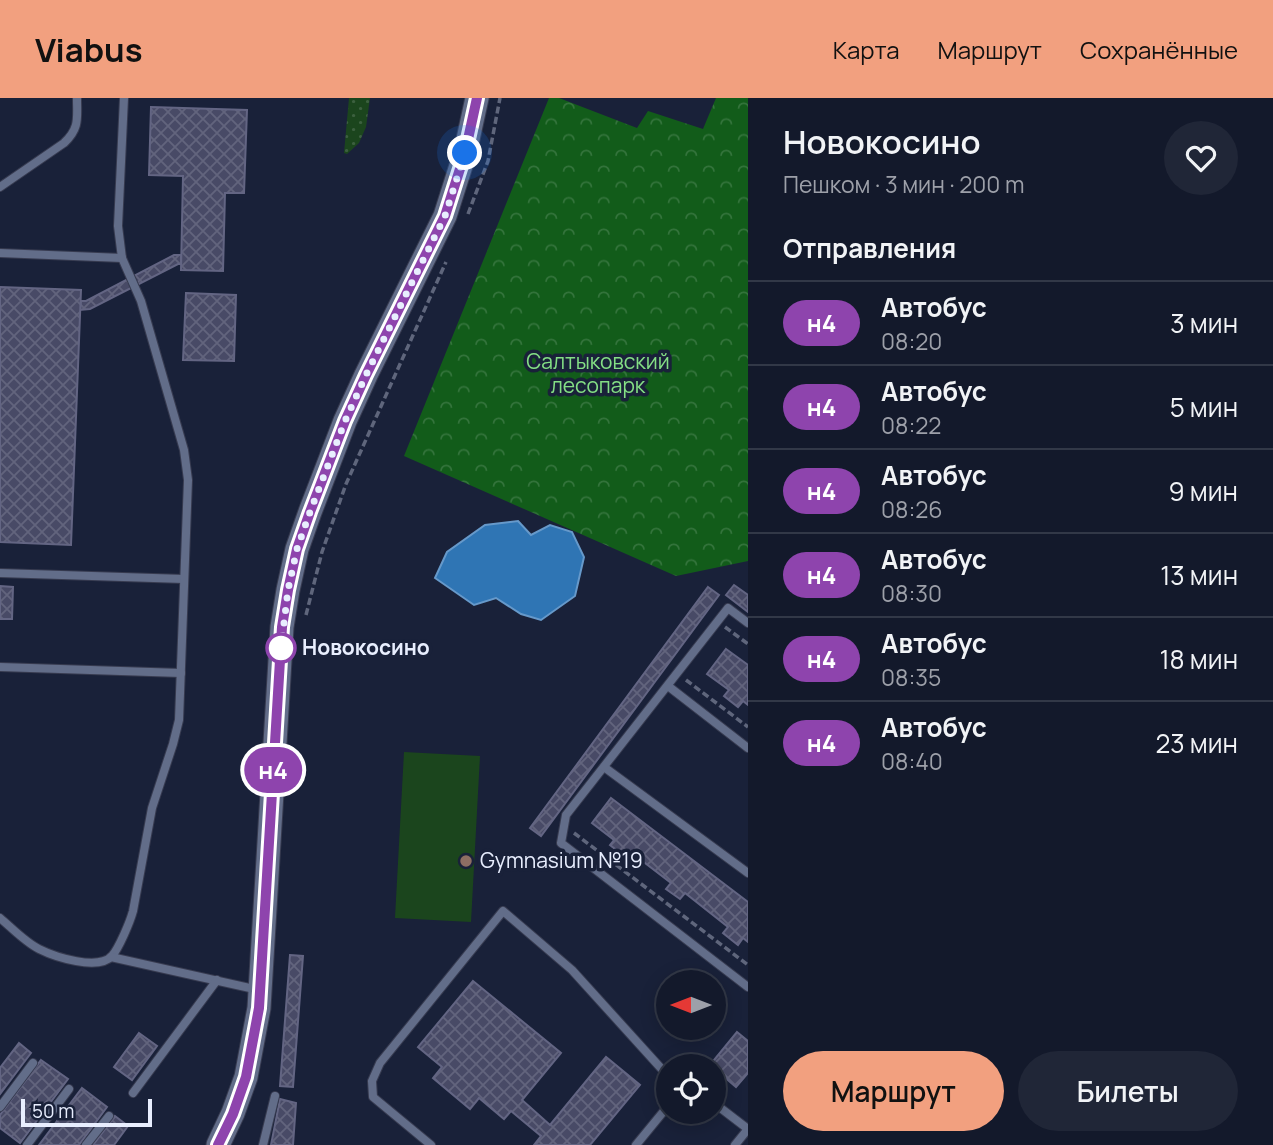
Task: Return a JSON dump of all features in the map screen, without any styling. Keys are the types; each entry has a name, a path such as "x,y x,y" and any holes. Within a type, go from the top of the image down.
{"street":[{"path":"218,1145 246,1077 255,1034 260,991 282,627 297,549 345,421 445,216 465,153 477,98"}],"lane":[{"path":"0,187 72,135 77,126 77,98"},
{"path":"111,957 133,911 152,808 179,720 188,480 184,450 141,301 122,258 118,226 124,98"},
{"path":"0,253 122,258"},
{"path":"0,573 184,579"},
{"path":"748,624 728,608 566,815 561,843 748,987"},
{"path":"0,667 180,673"},
{"path":"668,686 748,748"},
{"path":"604,767 748,873"},
{"path":"431,1145 373,1097 372,1081 380,1063 503,911 572,970 656,1063"},
{"path":"0,918 37,948 59,957 77,962 99,962 111,957 260,991"},
{"path":"133,1093 217,980"},
{"path":"0,1107 33,1062"},
{"path":"27,1145 69,1088"},
{"path":"263,1145 275,1096"},
{"path":"726,1112 748,1129 735,1145"},
{"path":"86,1145 108,1116"},
{"path":"636,1145 656,1121"}],"path":[{"path":"465,221 488,162 500,98"},
{"path":"305,618 322,552 346,484 449,258"},
{"path":"718,621 748,643"},
{"path":"678,674 748,727"},
{"path":"564,825 748,965"}],"green space":[{"path":"349,98 370,98 366,127 359,143 347,154 344,153"},
{"name":"Салтыковский лесопарк","path":"549,98 559,98 637,128 648,111 703,129 716,98 748,98 748,561 676,576 404,456"},
{"path":"404,752 480,756 471,922 395,918"}],"water":[{"path":"518,521 531,535 550,525 572,532 584,557 575,596 541,620 521,614 496,598 474,605 435,578 447,552 485,525"}],"building":[{"path":"151,107 247,110 244,193 225,193 223,271 181,270 183,176 149,175"},
{"path":"174,255 181,255 181,264 90,309 80,310 81,301 86,301"},
{"path":"0,287 81,290 71,545 0,542"},
{"path":"186,293 236,295 234,361 183,360"},
{"path":"734,585 748,595 748,612 726,595"},
{"path":"0,586 13,587 12,619 0,619"},
{"path":"708,587 719,595 541,836 530,828"},
{"path":"726,649 748,665 748,705 743,701 738,707 724,696 729,690 707,674"},
{"path":"611,798 748,902 748,942 743,938 738,945 723,933 728,927 685,893 680,899 666,889 671,883 628,850 624,856 610,845 614,840 592,823"},
{"path":"290,955 303,956 293,1087 280,1086"},
{"path":"473,981 561,1053 522,1100 550,1125 606,1057 640,1085 590,1145 534,1145 541,1136 511,1111 504,1119 479,1098 470,1109 433,1078 442,1067 418,1047"},
{"path":"737,1032 748,1041 748,1073 736,1087 726,1078 726,1054 719,1054"},
{"path":"139,1033 157,1046 132,1080 114,1067"},
{"path":"19,1043 31,1053 0,1094 0,1068"},
{"path":"41,1060 68,1079 20,1143 0,1128 0,1115"},
{"path":"82,1088 107,1107 79,1145 39,1145"},
{"path":"280,1099 296,1103 293,1145 271,1145"},
{"path":"115,1116 128,1126 114,1145 93,1145"}],"bus line":[{"name":"н4","path":"218,1145 246,1077 259,1008 282,627 297,549 345,421 445,216 465,153 477,98"}],"place":[{"name":"Новокосино","path":"281,648"},
{"name":"Gymnasium №19","path":"466,861"}],"route":[{"path":"281,648 288,590 297,549 310,512 345,421 445,216 465,153"}]}
